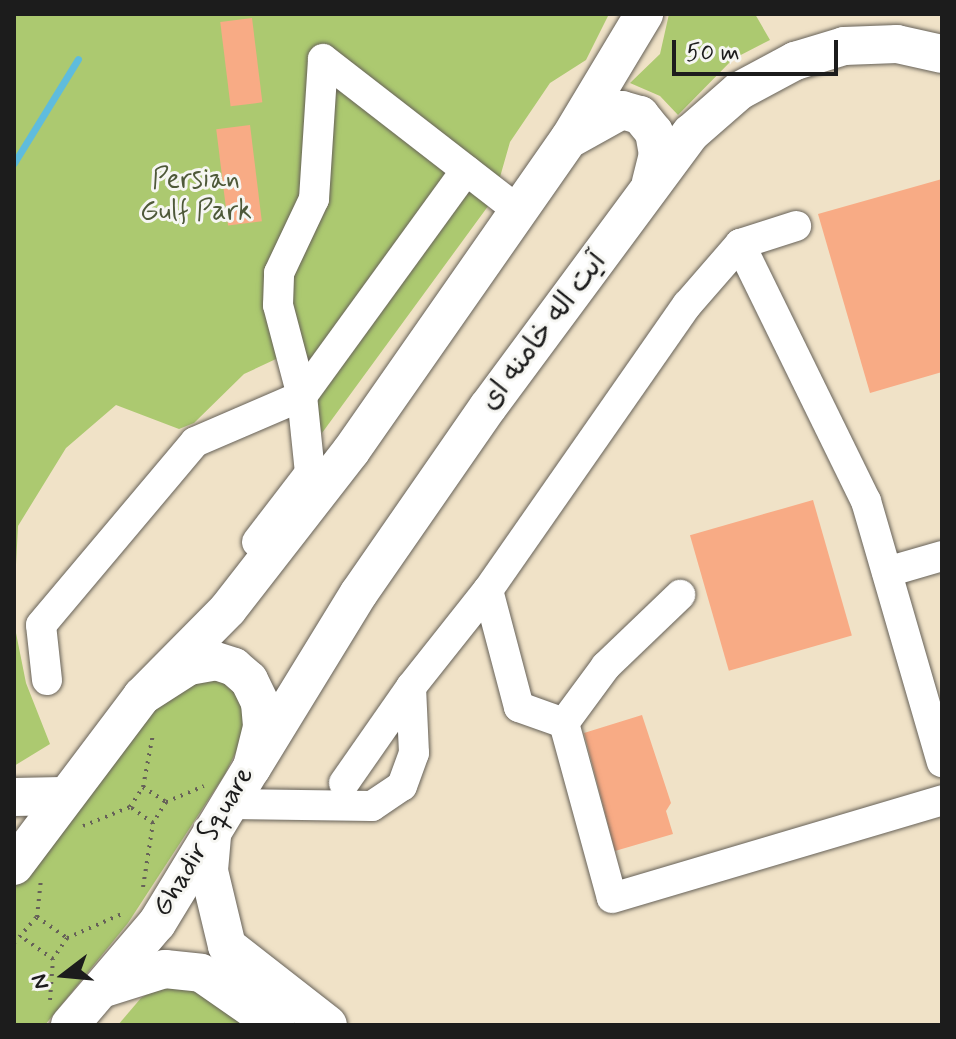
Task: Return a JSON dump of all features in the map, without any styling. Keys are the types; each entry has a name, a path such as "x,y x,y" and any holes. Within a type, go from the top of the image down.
{"main road":[{"path":"148,713 351,451 569,139 644,14"},
{"name":"آیت اله خامنه ای","path":"251,769 359,593 651,183 691,133 739,91 795,61 844,46 883,44 942,54"},
{"path":"569,139 622,110 640,115 654,132 658,154 651,183"},
{"name":"Ghadir Square","path":"14,866 70,812 189,666 216,661 234,667 249,680 260,703 262,727 251,769 219,807 157,923 104,988 60,1018"},
{"path":"14,797 70,812"},
{"path":"219,807 209,871 227,946"},
{"path":"201,973 197,956 210,942 227,946 328,1025"},
{"path":"104,988 165,969 201,973 276,1025"}],"street":[{"path":"255,575 254,546 310,473 302,396 278,305 279,273 314,199 323,59 520,212"},
{"path":"47,680 41,625 195,442 302,396 466,170"},
{"path":"344,783 411,687 488,590 687,305 740,244 796,226"},
{"path":"740,244 866,501 942,762"},
{"path":"887,572 942,556"},
{"path":"488,590 519,707 564,723"},
{"path":"564,723 606,666 680,595"},
{"path":"219,807 372,806 382,800 402,786 414,753 411,687"},
{"path":"564,723 612,898 942,800"}],"path":[{"path":"130,807 143,787 148,713"},
{"path":"143,787 166,802 219,807"},
{"path":"142,893 153,823 166,802"},
{"path":"70,812 130,807 153,823"},
{"path":"60,1018 53,959 67,938 140,907"},
{"path":"14,943 23,938 37,917 67,938"},
{"path":"23,938 53,959"}],"green space":[{"name":"Persian Gulf Park","path":"14,14 609,14 586,60 550,83 510,142 494,198 322,433 298,358 276,359 244,374 194,423 179,429 116,405 66,448 18,526 14,603"},
{"path":"669,14 755,14 770,40 733,59 678,115 660,96 630,83 660,54"},
{"path":"14,623 26,683 50,744 14,766"},
{"path":"198,676 224,679 242,702 244,736 225,774 128,923 45,1025 14,1025 14,882 166,694"},
{"path":"165,984 193,988 253,1025 118,1025 141,998"}],"building":[{"path":"252,18 262,102 231,106 220,22"},
{"path":"250,125 262,221 228,225 216,129"},
{"path":"942,179 942,372 870,393 818,214"},
{"path":"813,500 852,636 729,671 690,535"},
{"path":"642,715 671,803 666,811 673,834 615,851 584,733"}],"waterway":[{"path":"14,163 78,59"}]}
